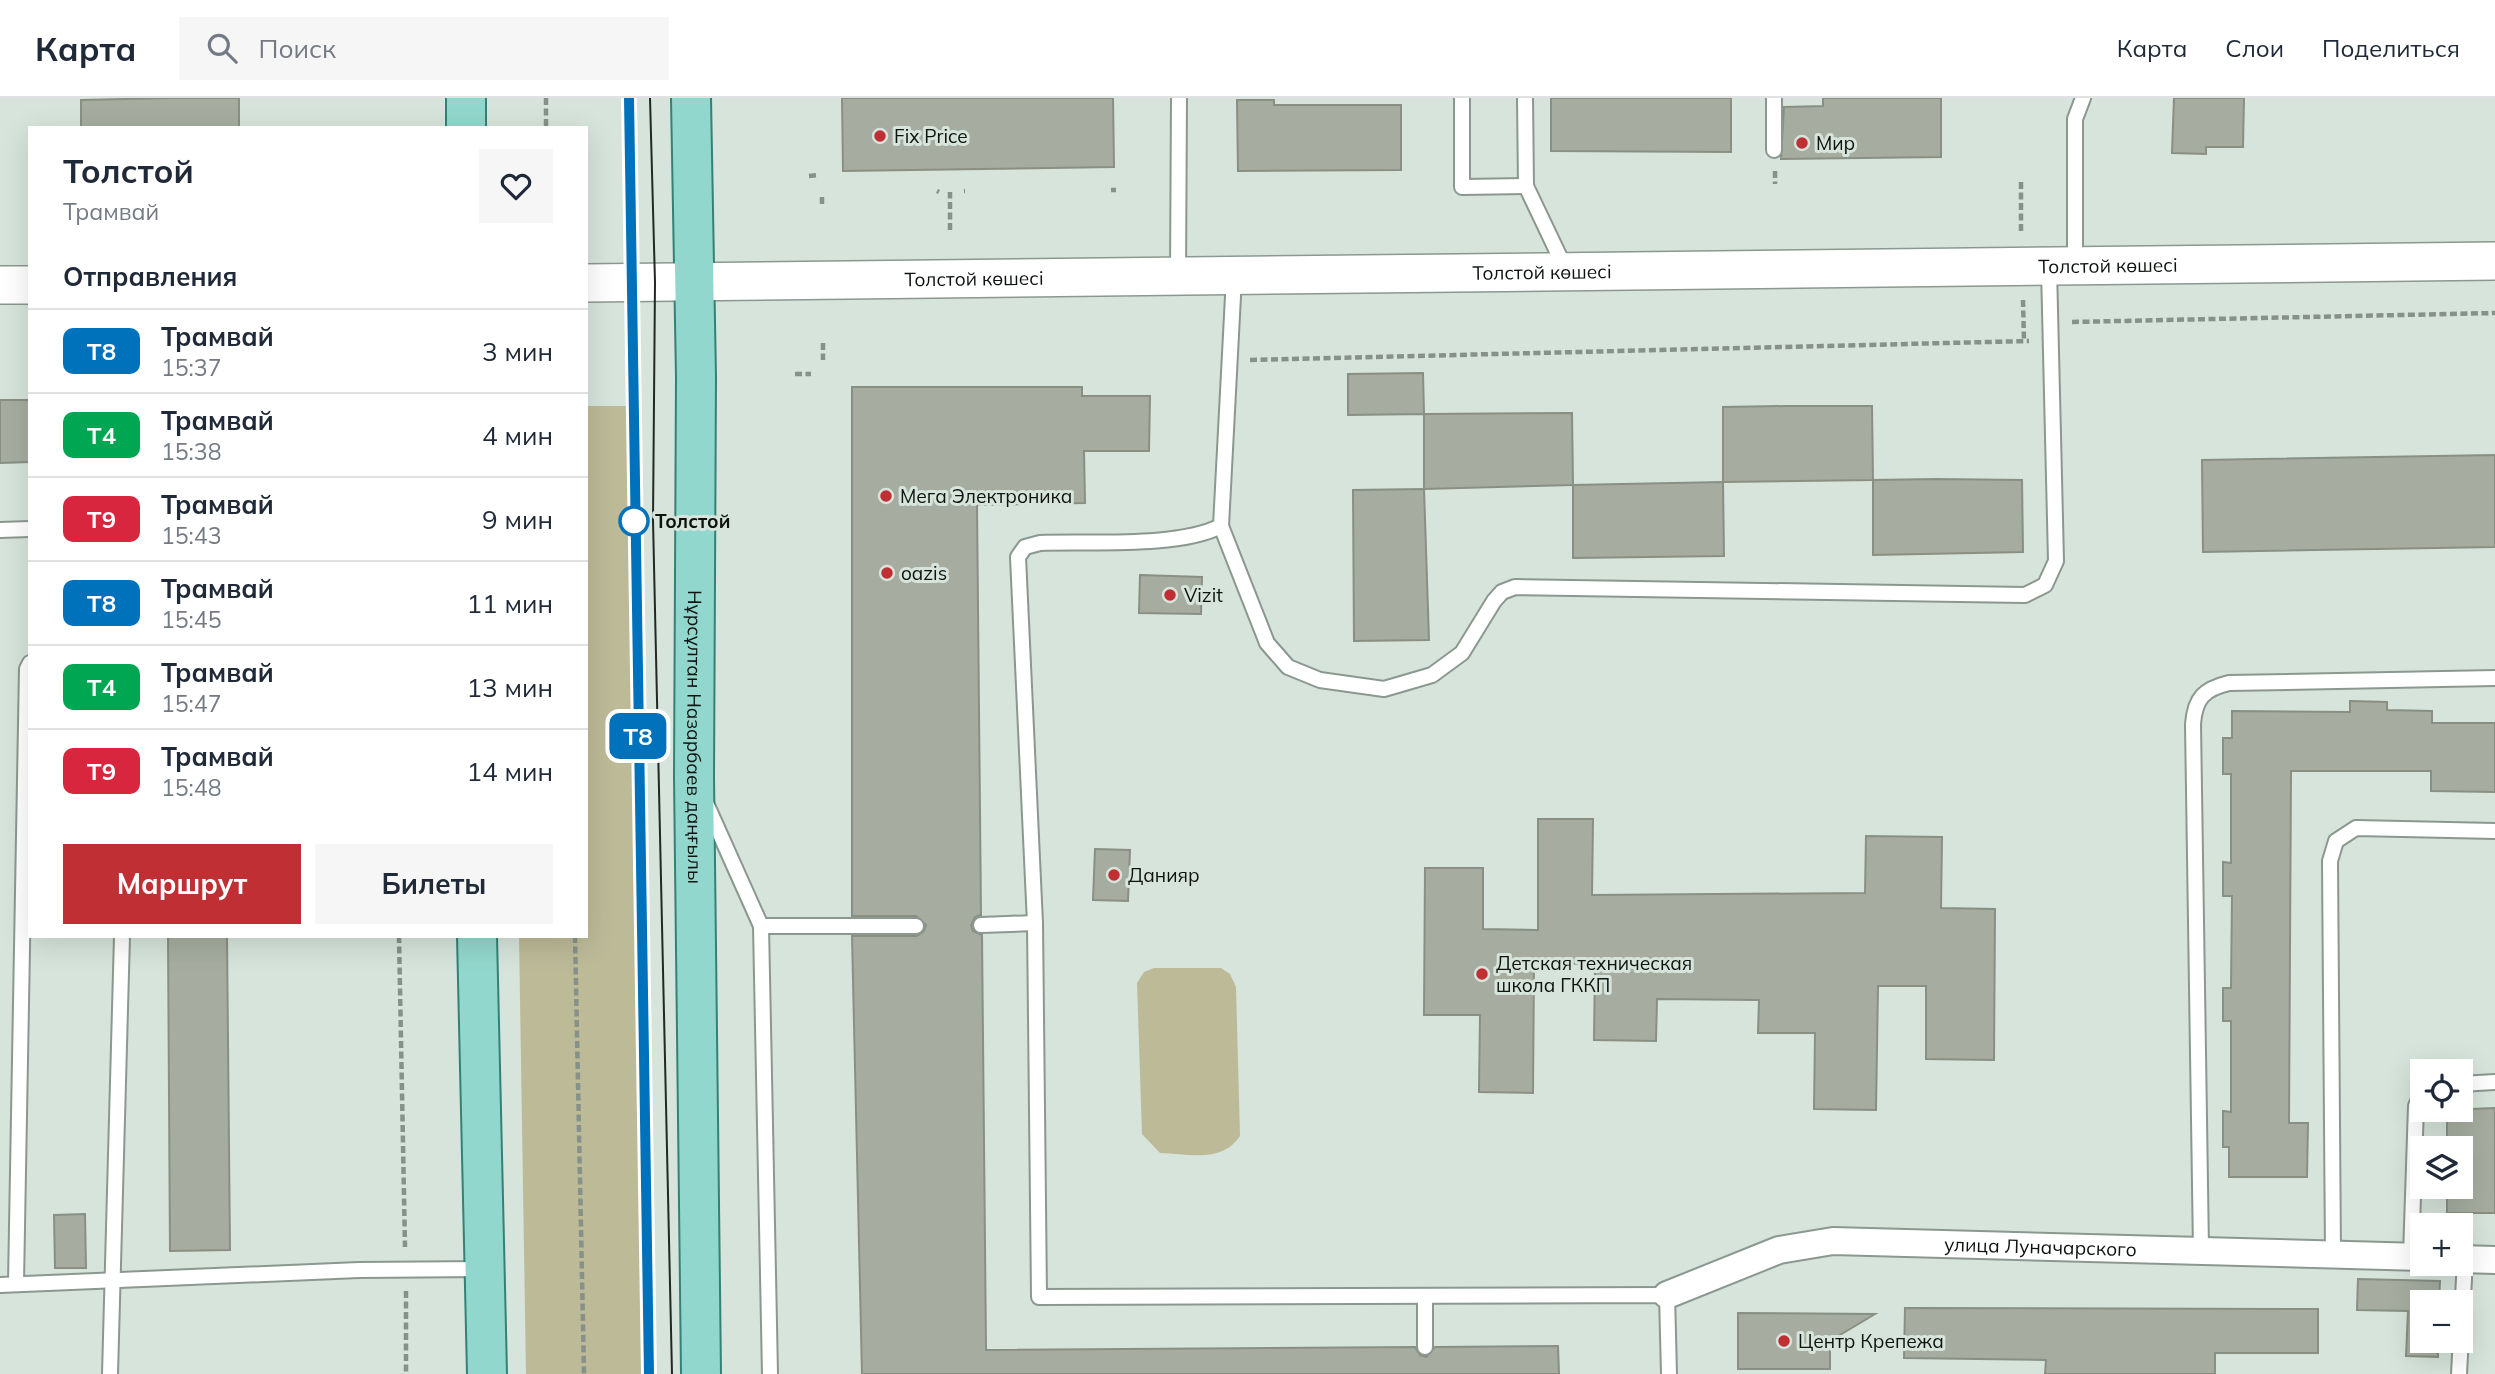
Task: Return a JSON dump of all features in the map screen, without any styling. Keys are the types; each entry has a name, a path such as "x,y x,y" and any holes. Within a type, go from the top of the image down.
{"main road":[{"path":"466,98 466,126"},
{"name":"Нұрсұлтан Назарбаев даңғылы","path":"691,98 695,282 694,777 701,1374"},
{"name":"Толстой көшесі","path":"588,283 2495,261"},
{"path":"0,285 28,285"},
{"path":"477,938 487,1374"}],"street":[{"name":"улица Луначарского","path":"1667,1295 1779,1250 1833,1241 2410,1257"},
{"path":"2473,1260 2495,1261"}],"lane":[{"path":"1178,278 1179,98"},
{"path":"1462,98 1462,187 1526,186"},
{"path":"1525,98 1526,186 1566,270"},
{"path":"1774,98 1774,150"},
{"path":"1234,277 1221,526 1267,643 1288,667 1320,680 1384,689 1432,675 1462,653 1494,601 1503,592 1515,587 2025,595 2045,585 2056,561 2050,323 2062,264 2076,119 2083,98"},
{"path":"1221,526 1205,535 1179,539 1040,543 1025,547 1018,557 1035,923 1039,1297 1667,1295 1669,1374"},
{"path":"0,530 28,528"},
{"path":"16,1283 28,673"},
{"path":"2201,1250 2193,723 2200,696 2213,687 2229,683 2495,678"},
{"path":"694,777 761,926 770,1374"},
{"path":"2333,1254 2330,861 2336,841 2356,828 2495,831"},
{"path":"981,925 1035,923"},
{"path":"761,926 916,926"},
{"path":"110,1374 122,938"},
{"path":"2473,1083 2495,1082"},
{"path":"2416,1122 2417,1213"},
{"path":"0,1285 114,1279 484,1269"},
{"path":"2459,1374 2462,1276"},
{"path":"1425,1296 1425,1347"}],"path":[{"path":"546,98 546,126"},
{"path":"809,176 819,175"},
{"path":"950,192 950,230"},
{"path":"822,195 822,204"},
{"path":"2050,323 2495,313"},
{"path":"1230,360 2050,341"},
{"path":"823,343 823,360"},
{"path":"795,374 811,374"},
{"path":"399,938 406,1374"},
{"path":"575,938 584,1374"}],"shaded area":[{"path":"588,406 627,406 644,1374 526,1374 519,938 588,938"},
{"path":"1154,968 1221,968 1230,974 1236,987 1240,1136 1233,1145 1215,1154 1160,1153 1142,1134 1137,983 1144,972"}],"building":[{"path":"239,98 239,126 81,126 81,100"},
{"path":"842,98 1113,98 1114,167 843,171"},
{"path":"1551,98 1731,98 1731,152 1551,151"},
{"path":"1823,98 1941,98 1941,157 1781,159 1784,107 1823,106"},
{"path":"2174,98 2244,98 2243,147 2206,147 2206,154 2172,153"},
{"path":"1237,100 1274,100 1274,105 1401,105 1401,170 1238,171"},
{"path":"1423,373 1424,414 1348,415 1348,374"},
{"path":"852,387 1082,387 1082,396 1150,396 1149,451 1084,451 1085,503 977,505 981,915 975,917 971,925 973,931 982,935 986,1350 1415,1347 1420,1355 1426,1357 1435,1347 1558,1346 1559,1374 862,1374 852,936 917,936 924,931 926,925 916,916 852,916"},
{"path":"0,400 28,400 28,462 0,463"},
{"path":"1872,406 1873,480 1723,482 1723,407"},
{"path":"1572,413 1573,485 1424,489 1424,414"},
{"path":"2495,455 2495,547 2203,552 2202,460"},
{"path":"1873,480 2022,480 2023,552 1873,555"},
{"path":"1723,482 1724,556 1573,558 1573,485"},
{"path":"1424,489 1429,640 1354,641 1353,490"},
{"path":"1140,575 1202,577 1201,614 1139,613"},
{"path":"2350,701 2387,702 2387,710 2432,711 2432,723 2495,723 2495,792 2431,791 2431,771 2291,771 2289,1123 2308,1123 2307,1177 2229,1177 2229,1147 2223,1147 2223,1111 2231,1112 2231,1021 2223,1021 2223,988 2231,988 2232,896 2223,896 2223,862 2231,863 2231,774 2223,774 2223,738 2232,738 2232,711 2350,712"},
{"path":"1538,819 1593,819 1592,895 1865,893 1866,836 1942,837 1941,908 1995,909 1994,1060 1926,1059 1926,986 1878,986 1876,1110 1814,1109 1815,1033 1758,1033 1759,1000 1657,999 1656,1041 1594,1040 1595,964 1534,963 1533,1093 1479,1092 1480,1015 1424,1015 1425,868 1483,868 1483,929 1538,930"},
{"path":"1095,849 1130,850 1128,901 1093,900"},
{"path":"168,938 227,938 230,1250 170,1251"},
{"path":"2495,1108 2495,1213 2447,1213 2447,1199 2473,1199 2473,1136 2447,1136 2447,1122 2473,1122 2473,1109"},
{"path":"85,1214 86,1268 55,1268 54,1215"},
{"path":"2358,1279 2440,1281 2440,1290 2410,1290 2410,1353 2438,1353 2438,1357 2406,1356 2408,1311 2357,1310"},
{"path":"1905,1308 2318,1309 2318,1353 2215,1353 2215,1374 2045,1374 2046,1360 1904,1358"},
{"path":"1738,1313 1875,1314 1830,1341 1830,1369 1738,1369"}],"tram line":[{"path":"629,98 650,1374"},
{"name":"T8","path":"629,98 649,1374"},
{"path":"650,98 655,282 653,520 672,1374"}],"place":[{"name":"Fix Price","path":"880,136"},
{"name":"Мир","path":"1802,143"},
{"name":"Мега Электроника","path":"886,496"},
{"name":"Толстой","path":"634,521"},
{"name":"oazis","path":"887,573"},
{"name":"Vizit","path":"1170,595"},
{"name":"Данияр","path":"1114,875"},
{"name":"Детская техническая школа ГККП","path":"1482,974"},
{"name":"Центр Крепежа","path":"1784,1341"}]}
